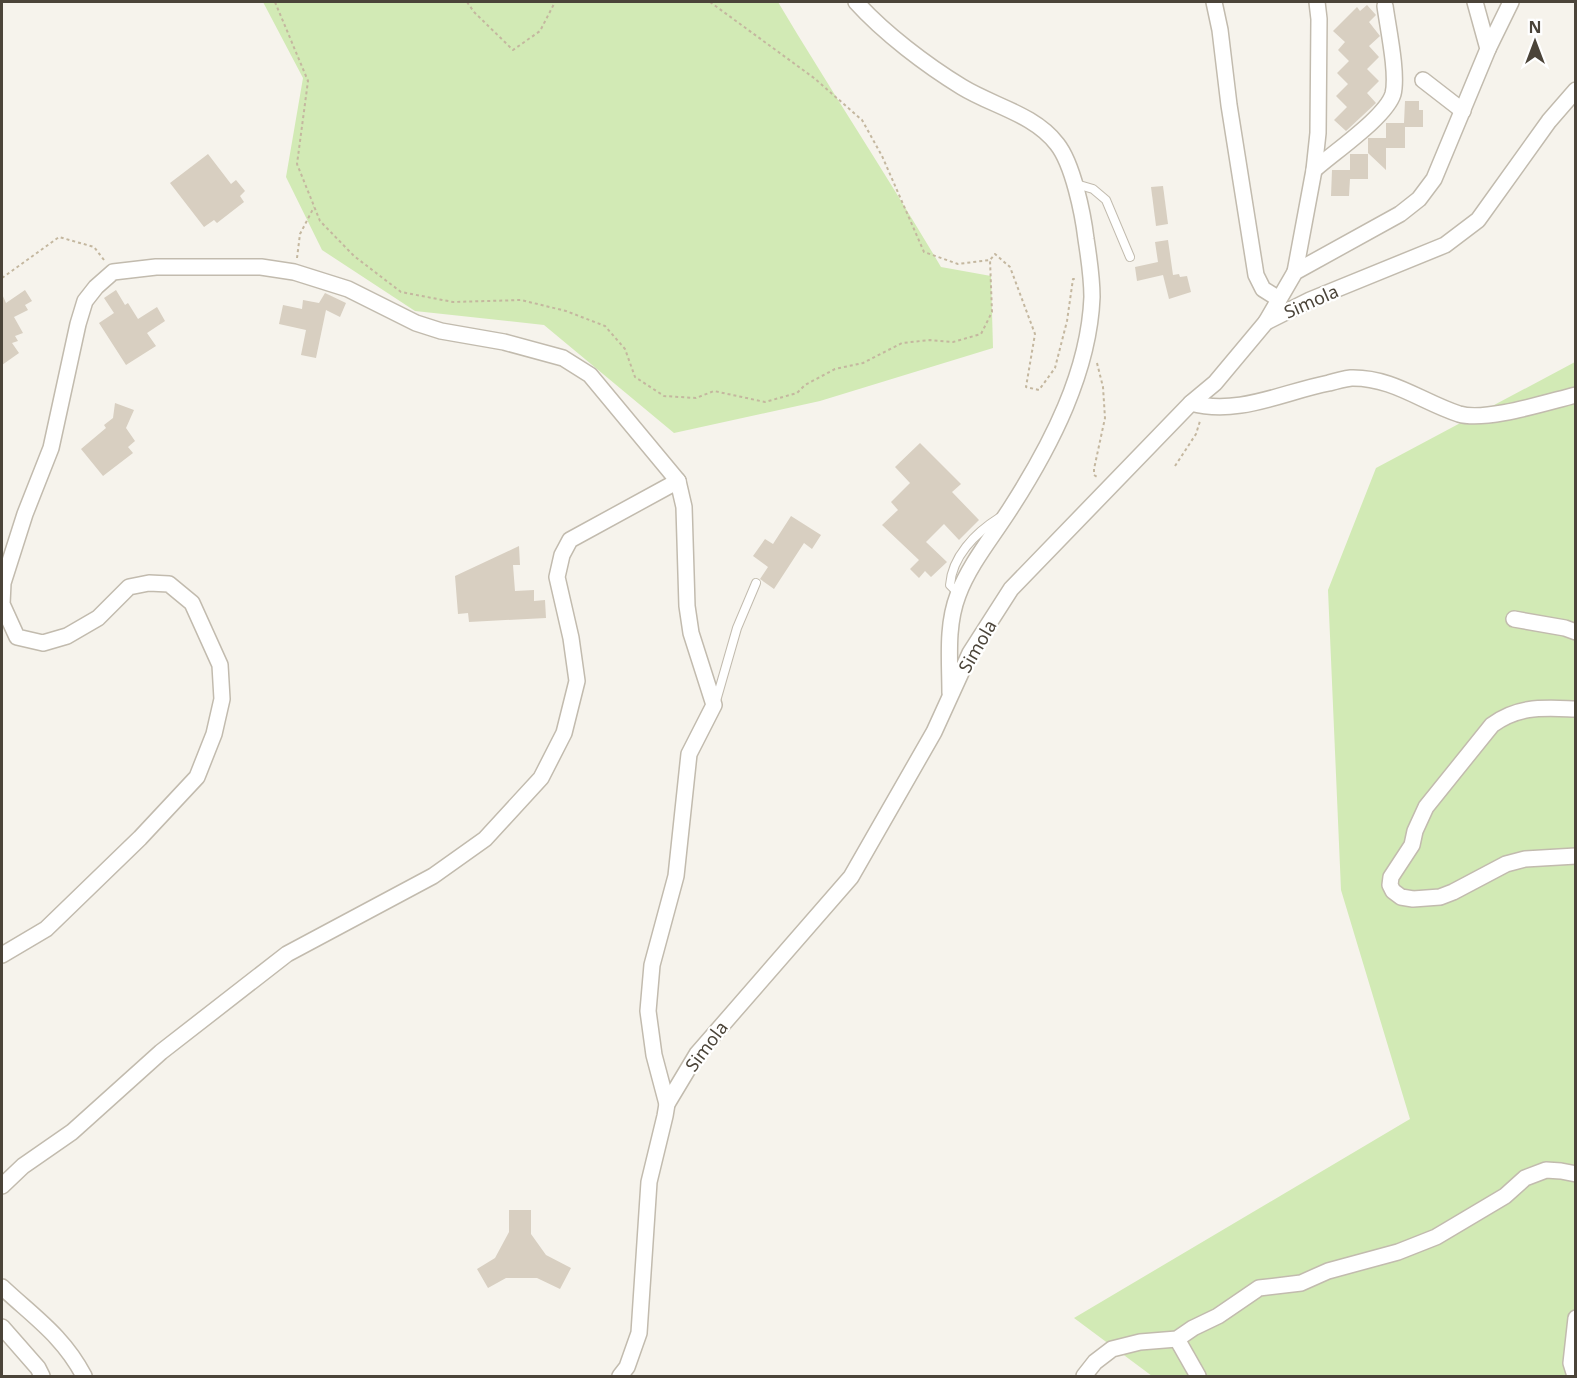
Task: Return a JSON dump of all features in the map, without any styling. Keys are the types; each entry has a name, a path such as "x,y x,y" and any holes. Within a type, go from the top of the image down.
{"street":[{"path":"856,2 911,51 960,86 997,106 1017,113 1048,132 1060,147 1074,183 1083,214 1092,277 1088,328 1066,406 1025,486 958,593 950,631 950,698"},
{"path":"1214,2 1256,275 1263,289 1278,299"},
{"path":"1266,322 1295,273 1314,170 1320,81 1317,2"},
{"path":"1475,2 1488,49"},
{"path":"1295,273 1400,214 1419,199 1434,179 1488,49 1511,2"},
{"path":"1314,170 1389,104 1394,91 1394,72 1385,6"},
{"path":"1423,80 1463,111"},
{"name":"Simola","path":"620,1377 627,1367 639,1333 649,1182 667,1104 697,1054 851,877 934,732 970,653 1011,589 1198,405 1266,322 1320,296 1445,245 1478,220 1549,121 1575,90"},
{"path":"2,956 46,929 141,838 197,777 214,734 222,699 220,665 192,603 169,584 149,582 129,587 98,618 67,636 43,643 17,637 2,604 3,582 25,514 51,448 85,301 96,287 113,273 156,267 261,267 294,273 348,289 416,323 441,332 504,342 563,358 590,375 678,481 684,507 687,606 691,633 714,705 689,754 675,876 652,964 648,1011 654,1055 667,1104"},
{"path":"1198,405 1243,406 1350,378 1373,379 1407,390 1460,414 1474,416 1493,414 1575,395"},
{"path":"2,1186 23,1166 72,1132 161,1052 287,954 433,876 485,839 541,778 564,733 577,681 571,638 557,577 562,555 570,540 678,481"},
{"path":"1514,619 1565,628 1575,632"},
{"path":"1575,709 1538,708 1518,711 1504,716 1492,725 1426,807 1415,831 1412,845 1391,877 1390,885 1393,891 1401,897 1440,897 1506,864 1525,859 1575,856"},
{"path":"1084,1377 1095,1362 1112,1349 1140,1342 1178,1339 1192,1328 1218,1316 1259,1288 1301,1283 1328,1271 1398,1252 1436,1237 1505,1196 1525,1178 1546,1170 1575,1174"},
{"path":"2,1287 56,1334 76,1361 84,1377"},
{"path":"1575,1318 1571,1363 1575,1377"},
{"path":"2,1327 38,1368 42,1377"},
{"path":"1178,1339 1198,1377"}],"lane":[{"path":"1074,183 1093,189 1106,200 1130,257"},
{"path":"714,705 737,628 756,582"}],"path":[{"path":"275,2 308,81 297,164 320,221 354,256 401,292 453,302 521,300 566,310 605,326 625,349 635,377 664,396 696,398 714,391 765,402 797,393 805,385 835,369 863,363 902,342 930,340 952,342 981,334 992,312 990,260 995,254 1010,267 1035,334 1026,387 1039,390 1055,368 1067,321 1073,279 1092,277"},
{"path":"467,2 474,12 513,50 540,31 555,2"},
{"path":"710,2 814,78 862,120 882,156 924,252 958,264 990,260"},
{"path":"294,273 300,234 314,207"},
{"path":"2,278 59,237 94,247 113,273"},
{"path":"1095,358 1102,387 1105,418 1094,475 1104,478"},
{"path":"1175,466 1196,434 1198,405"}],"green space":[{"path":"263,2 778,2 941,267 991,276 993,348 820,401 674,433 544,325 415,311 322,250 286,177 303,78"},
{"path":"1575,362 1575,1376 1152,1376 1074,1318 1410,1119 1341,890 1328,590 1376,468"}],"building":[{"path":"1367,5 1376,15 1369,22 1380,36 1369,46 1379,57 1367,69 1379,81 1367,93 1376,103 1346,131 1334,120 1347,107 1336,96 1348,84 1337,73 1349,61 1338,50 1345,42 1333,31 1357,7 1360,11"},
{"path":"1405,101 1419,101 1419,110 1423,110 1423,127 1405,127 1405,148 1386,148 1386,170 1368,153 1368,138 1386,138 1386,123 1404,123"},
{"path":"208,154 231,184 236,180 245,191 240,196 244,202 217,223 214,220 204,227 170,183"},
{"path":"1350,154 1368,154 1368,179 1350,179 1349,196 1331,196 1332,170 1350,170"},
{"path":"1163,186 1168,224 1156,226 1151,187"},
{"path":"1168,240 1173,275 1187,276 1191,292 1169,299 1163,275 1137,281 1135,267 1158,262 1155,242"},
{"path":"25,290 32,301 25,305 28,310 14,317 23,333 15,336 18,341 12,343 19,353 2,365 2,294 6,303"},
{"path":"116,290 125,305 128,303 138,319 157,307 165,321 147,333 156,346 126,365 99,323 114,313 104,298"},
{"path":"325,293 346,303 340,317 326,310 316,358 301,355 306,330 279,324 283,305 302,309 303,300 319,303"},
{"path":"115,403 134,410 126,428 135,441 128,447 133,453 103,476 81,449 106,428 104,425 113,418"},
{"path":"920,443 961,484 952,492 979,520 959,540 944,524 926,542 947,562 931,577 925,571 919,578 910,569 919,560 882,525 898,510 891,502 910,483 895,467"},
{"path":"791,516 821,535 812,549 804,543 774,589 760,579 768,567 753,556 765,539 773,544"},
{"path":"519,546 520,565 513,565 515,591 534,590 534,601 545,600 546,618 469,622 468,613 458,614 455,576"},
{"path":"509,1210 531,1210 531,1234 546,1255 571,1268 560,1289 537,1278 506,1278 488,1288 477,1269 495,1258 509,1232"}]}
